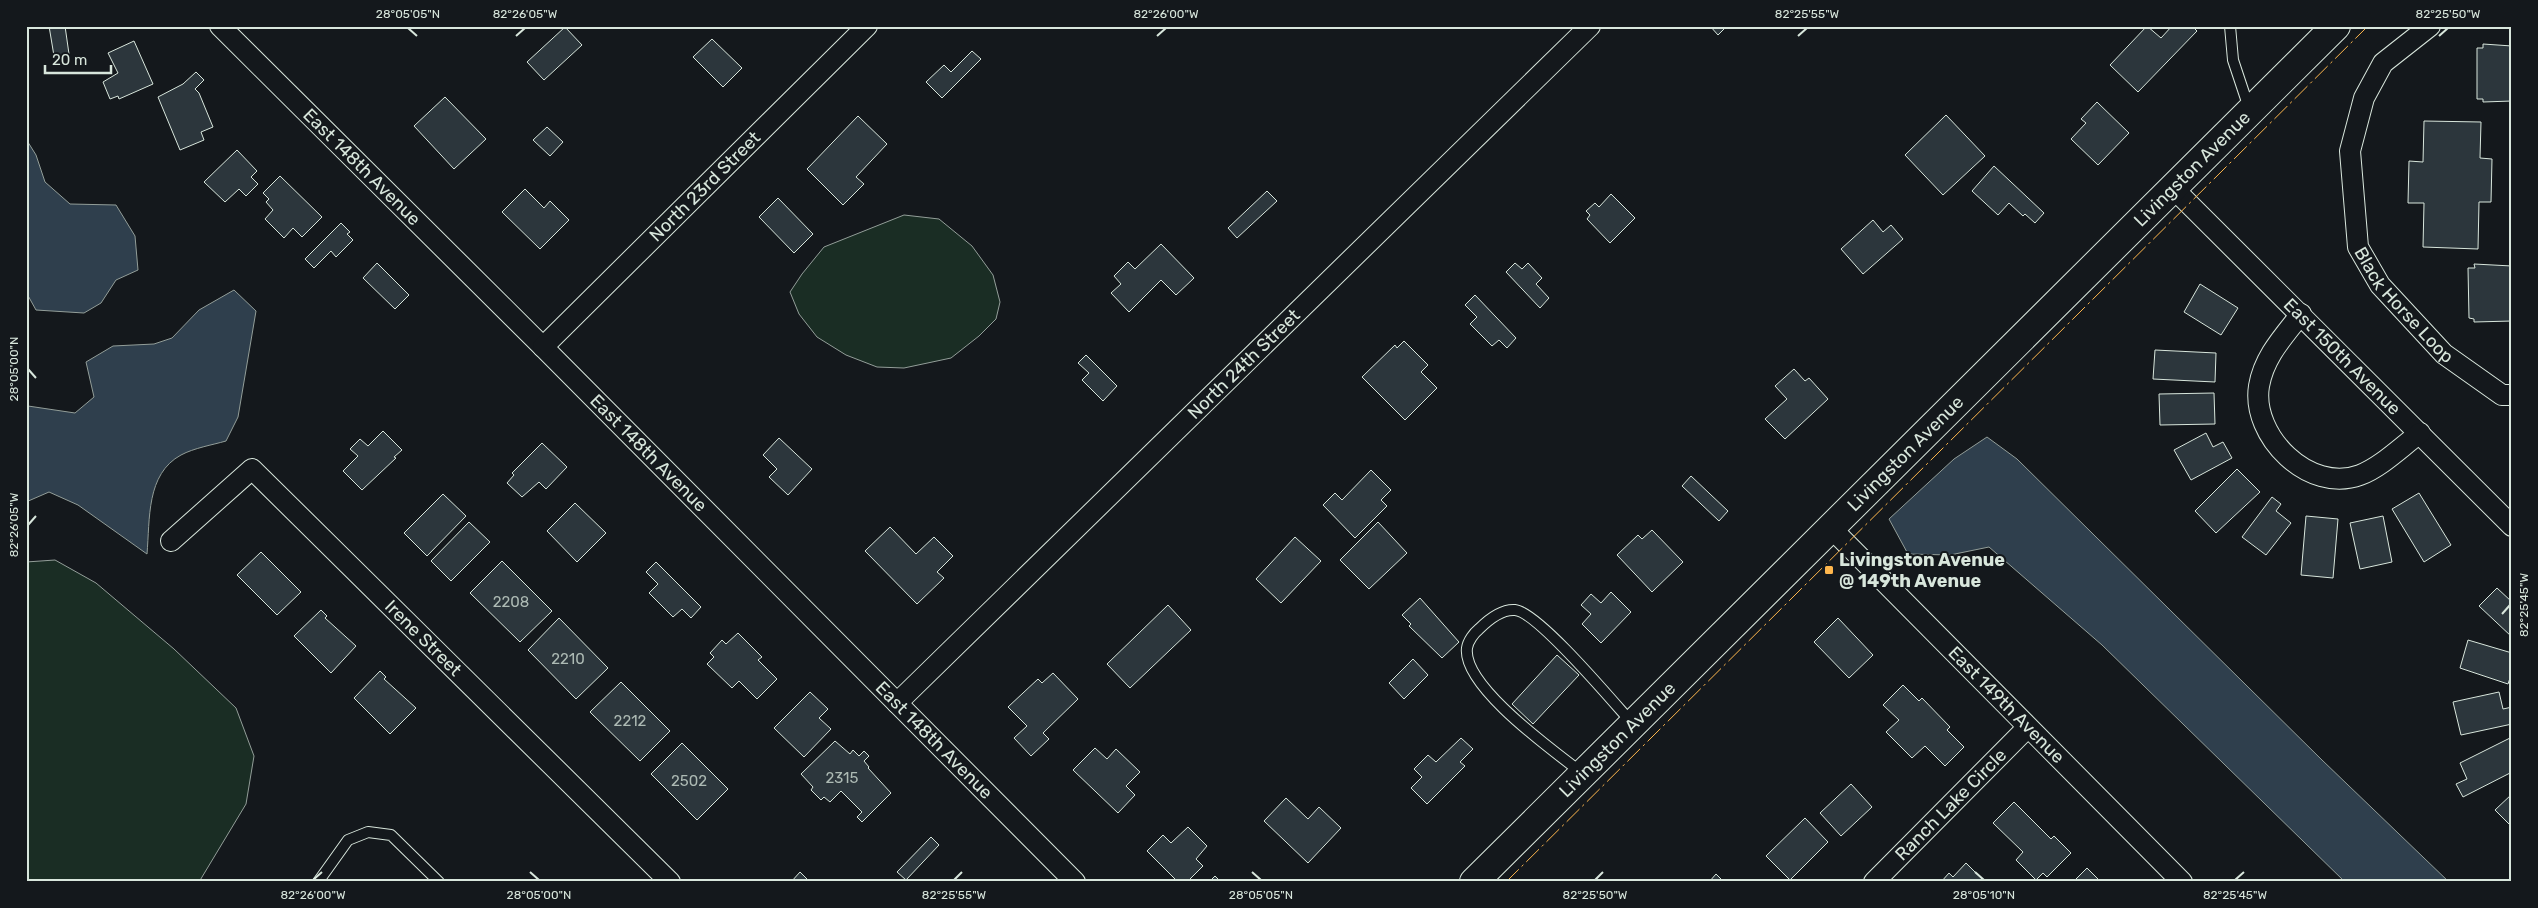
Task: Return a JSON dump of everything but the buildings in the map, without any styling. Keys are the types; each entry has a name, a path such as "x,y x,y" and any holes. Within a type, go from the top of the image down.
{"street":[{"name":"East 148th Avenue","path":"220,26 543,347 1075,882"},
{"name":"North 23rd Street","path":"543,347 867,26"},
{"name":"Livingston Avenue","path":"1474,882 2336,26"},
{"name":"Black Horse Loop","path":"2430,26 2383,63 2364,98 2350,151 2358,247 2380,285 2444,354 2502,395 2512,395"},
{"name":"North 24th Street","path":"897,703 1579,30"},
{"name":"East 150th Avenue","path":"2173,188 2512,526"},
{"path":"2301,314 2272,351 2263,367 2259,388 2260,410 2269,434 2280,450 2299,464 2320,475 2341,478 2360,475 2420,433"},
{"name":"Irene Street","path":"172,541 252,469 670,882"},
{"name":"East 149th Avenue","path":"1831,528 2027,728 2182,882"},
{"name":"Ranch Lake Circle","path":"1874,882 2027,728"}],"lane":[{"path":"2230,26 2233,60 2250,111"},
{"path":"1583,774 1486,692 1468,658 1467,647 1473,634 1489,619 1503,612 1515,610 1526,615 1573,657 1633,724"},
{"path":"318,882 348,840 368,832 391,835 439,882"}],"green space":[{"path":"904,215 939,219 972,246 993,275 1000,302 996,319 979,336 951,358 904,368 877,367 846,355 817,337 799,314 790,292 824,247"},
{"path":"55,560 96,583 174,649 236,708 254,756 246,804 199,882 26,882 26,562"}],"water":[{"path":"26,139 36,155 45,182 70,204 116,205 135,236 138,270 116,280 101,303 84,313 36,310 26,292"},
{"path":"234,290 256,311 238,417 226,441 181,455 170,463 161,474 152,498 147,554 78,505 49,492 26,502 28,406 75,413 94,397 86,362 113,346 154,344 172,338 199,310"},
{"path":"1987,437 2017,459 2322,760 2449,882 2345,882 2102,645 1989,547 1950,555 1908,554 1889,519 1954,459"}],"power":[{"path":"1506,882 2368,26"}],"place":[{"name":"Livingston Avenue @ 149th Avenue","path":"1829,570"}]}
